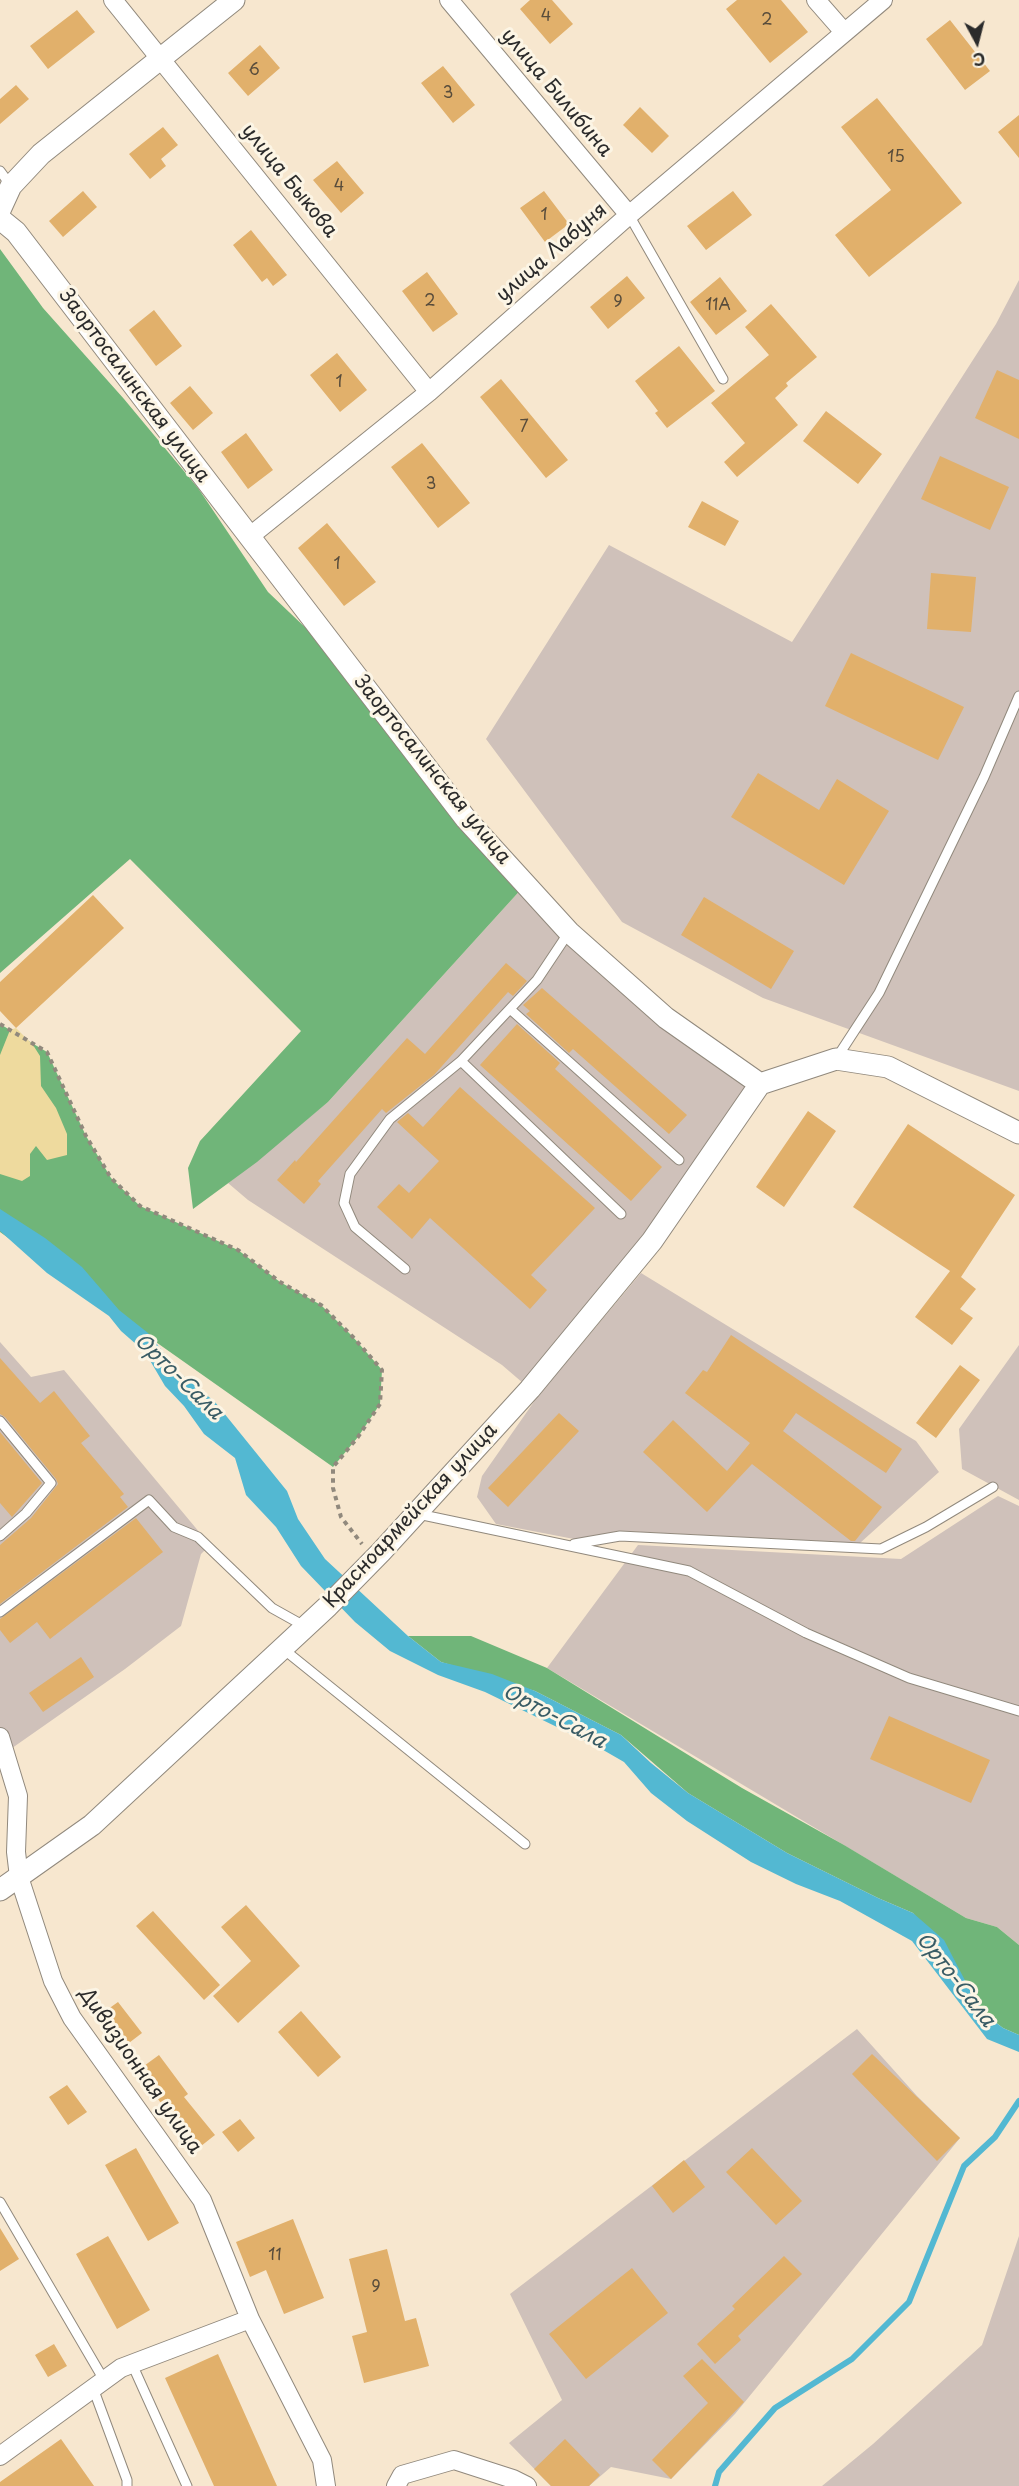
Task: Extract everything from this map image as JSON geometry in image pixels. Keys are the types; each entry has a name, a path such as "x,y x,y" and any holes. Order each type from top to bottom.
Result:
{"street":[{"name":"улица Быкова","path":"113,0 429,392"},
{"path":"0,210 5,178 41,154 234,0"},
{"name":"улица Билибина","path":"449,0 629,215"},
{"path":"816,0 844,32"},
{"name":"улица Лабуня","path":"249,537 429,392 629,215 883,0"},
{"name":"Заортосалинская улица","path":"0,219 16,232 466,819 569,932 666,1018 759,1084"},
{"path":"759,1084 836,1059 888,1066 1019,1133"},
{"name":"Красноармейская улица","path":"0,1890 92,1825 328,1606 417,1514 530,1389 652,1242 759,1084"},
{"name":"Дивизионная улица","path":"0,1737 18,1796 16,1852 19,1877 57,1991 72,2018 202,2200 250,2319 322,2460 326,2486"},
{"path":"0,2456 121,2368 250,2319"},
{"path":"396,2486 402,2475 454,2460 527,2486"}],"lane":[{"path":"629,215 723,380"},
{"path":"836,1059 879,993 984,777 1019,696"},
{"path":"405,1269 355,1227 344,1203 350,1174 390,1119 461,1061 537,980 569,932"},
{"path":"510,1009 679,1160"},
{"path":"461,1061 621,1214"},
{"path":"0,1421 51,1484 0,1536"},
{"path":"569,1545 621,1536 881,1549 926,1527 993,1488"},
{"path":"0,1612 149,1500 174,1527 198,1537 272,1608 306,1627"},
{"path":"417,1514 689,1571 806,1633 909,1678 1019,1711"},
{"path":"0,1520 8,1529"},
{"path":"282,1648 525,1844"},
{"path":"0,2202 98,2384 127,2486"},
{"path":"132,2364 187,2486"}],"path":[{"path":"0,1024 47,1052 86,1136 111,1178 140,1206 238,1250 280,1282 321,1305 382,1370 380,1404 358,1437 333,1467 333,1488 340,1517 375,1558"}],"shaded area":[{"path":"1019,280 1019,1091 763,998 622,922 486,739 609,545 792,642 996,324"},
{"path":"525,885 569,932 760,1084 530,1389 502,1365 248,1200 228,1183 328,1102"},
{"path":"641,1273 916,1441 939,1472 860,1543 622,1531 574,1539 496,1524 477,1497 482,1476 538,1396"},
{"path":"0,1342 31,1377 64,1370 210,1545 201,1554 181,1626 125,1669 5,1753 0,1745"},
{"path":"1019,1345 1019,1500 962,1469 959,1429"},
{"path":"998,1496 1019,1506 1019,1945 997,1927 966,1918 547,1668 638,1545 901,1559"},
{"path":"857,2029 917,2096 960,2138 735,2414 671,2479 611,2467 589,2486 551,2486 509,2443 562,2400 510,2294"},
{"path":"1019,2236 1019,2486 822,2486 873,2444 982,2345"}],"green space":[{"path":"0,249 43,308 124,399 198,488 268,592 353,673 525,885 328,1102 257,1162 193,1209 188,1168 200,1141 301,1031 130,859 0,973"},
{"path":"0,1024 47,1052 86,1136 111,1178 140,1206 238,1250 280,1282 321,1305 382,1370 380,1404 358,1437 333,1467 0,1232"},
{"path":"408,1636 471,1636 547,1668 742,1788 844,1845 966,1918 997,1927 1019,1945 1019,2035 1003,2028 986,2015 913,1913 787,1853 688,1793 621,1735 535,1691 441,1662"}],"sand":[{"path":"16,1028 33,1045 40,1056 41,1086 56,1108 67,1134 67,1155 47,1160 36,1146 30,1154 30,1176 22,1181 0,1174 0,1055 10,1030"}],"water":[{"name":"Орто-Сала","path":"0,1209 45,1238 82,1267 119,1310 148,1333 180,1373 215,1402 287,1491 298,1519 325,1559 408,1636 441,1662 492,1674 535,1691 621,1735 688,1793 787,1853 913,1913 944,1940 971,1992 986,2015 1003,2028 1019,2035 1019,2052 987,2039 912,1941 840,1901 796,1884 751,1862 687,1821 651,1793 624,1762 598,1747 485,1692 438,1675 390,1651 355,1622 301,1566 276,1527 246,1495 235,1458 204,1434 184,1406 165,1386 145,1352 121,1331 109,1316 47,1273 0,1231"}],"building":[{"path":"530,0 552,0 573,24 550,44 520,9"},
{"path":"737,0 781,0 808,32 770,63 726,9"},
{"path":"77,10 95,32 48,69 30,46"},
{"path":"950,20 990,71 965,90 926,39"},
{"path":"260,45 280,68 248,96 228,73"},
{"path":"443,66 475,105 453,123 421,83"},
{"path":"16,85 29,99 0,124 0,99"},
{"path":"877,98 962,203 869,277 835,235 891,190 841,127"},
{"path":"640,107 669,136 652,153 623,125"},
{"path":"1019,115 1019,158 998,132"},
{"path":"163,127 178,145 161,159 166,166 150,179 129,154"},
{"path":"337,161 364,193 341,213 313,180"},
{"path":"83,191 97,207 63,237 49,221"},
{"path":"544,191 569,224 545,242 520,208"},
{"path":"733,191 752,215 706,250 687,226"},
{"path":"251,230 287,275 273,286 267,278 262,282 233,245"},
{"path":"427,272 458,314 433,332 402,291"},
{"path":"627,276 645,298 608,329 590,307"},
{"path":"720,277 747,311 716,335 690,302"},
{"path":"771,304 817,357 786,383 788,386 775,398 798,425 737,477 724,462 745,443 711,403 769,355 745,327"},
{"path":"154,310 182,346 156,366 129,330"},
{"path":"679,346 715,391 667,428 655,413 658,411 635,381"},
{"path":"337,353 367,390 340,412 310,375"},
{"path":"997,370 1019,380 1019,439 975,418"},
{"path":"501,379 568,460 546,478 480,397"},
{"path":"190,386 213,413 193,430 170,403"},
{"path":"826,411 882,454 858,484 803,441"},
{"path":"246,433 273,470 248,489 221,452"},
{"path":"422,443 470,503 438,528 391,467"},
{"path":"940,456 1009,487 990,530 921,499"},
{"path":"702,501 739,521 725,546 688,527"},
{"path":"327,523 376,582 344,606 298,548"},
{"path":"931,573 976,577 971,632 927,629"},
{"path":"851,653 964,707 938,760 825,706"},
{"path":"758,773 819,810 837,779 889,811 844,885 731,817"},
{"path":"93,895 124,928 16,1028 0,1011 0,982"},
{"path":"704,897 794,951 771,989 681,935"},
{"path":"506,963 527,981 513,996 508,992 434,1075 386,1113 382,1109 318,1181 321,1184 304,1204 277,1180 295,1160 296,1162 407,1038 425,1054"},
{"path":"542,988 687,1115 669,1134 573,1049 569,1053 526,1014 530,1011 523,1005"},
{"path":"517,1024 560,1063 555,1069 662,1167 631,1201 480,1065"},
{"path":"460,1087 595,1208 531,1275 547,1290 530,1309 430,1218 412,1239 377,1207 399,1184 409,1193 439,1161 397,1122 408,1113 423,1127"},
{"path":"808,1111 836,1131 784,1207 756,1187"},
{"path":"908,1124 1015,1195 961,1277 976,1289 960,1309 973,1318 952,1345 915,1317 950,1271 853,1207"},
{"path":"731,1335 902,1449 886,1473 796,1413 783,1431 882,1507 855,1541 851,1541 752,1464 707,1512 643,1452 673,1420 727,1471 750,1443 685,1393 703,1370 707,1372"},
{"path":"0,1358 40,1403 54,1391 90,1436 81,1443 124,1494 120,1497 128,1507 0,1604 0,1545 31,1518 58,1484 5,1417 0,1414"},
{"path":"960,1365 980,1380 936,1438 916,1423"},
{"path":"559,1413 579,1431 508,1507 488,1488"},
{"path":"0,1432 42,1483 12,1517 0,1503"},
{"path":"136,1518 163,1552 50,1639 37,1622 10,1643 0,1630 0,1619"},
{"path":"81,1657 94,1677 43,1712 29,1693"},
{"path":"889,1716 990,1760 971,1803 870,1759"},
{"path":"246,1905 300,1966 238,2023 213,1996 251,1961 221,1927"},
{"path":"153,1911 220,1985 204,2000 136,1926"},
{"path":"118,2002 142,2033 121,2049 97,2017"},
{"path":"301,2011 341,2057 318,2077 278,2032"},
{"path":"872,2054 960,2138 937,2161 852,2074"},
{"path":"159,2055 188,2094 184,2097 215,2135 196,2150 137,2071"},
{"path":"67,2085 87,2112 68,2125 49,2097"},
{"path":"240,2119 255,2138 238,2152 222,2132"},
{"path":"136,2148 179,2223 148,2241 105,2165"},
{"path":"752,2148 802,2201 776,2225 726,2172"},
{"path":"684,2160 705,2187 673,2213 652,2186"},
{"path":"293,2219 324,2298 284,2314 266,2270 250,2277 236,2242"},
{"path":"0,2228 19,2259 0,2271"},
{"path":"108,2236 150,2310 117,2329 76,2254"},
{"path":"387,2249 405,2321 416,2318 429,2366 364,2383 352,2336 367,2332 349,2259"},
{"path":"784,2256 802,2274 738,2336 741,2340 715,2364 697,2344 735,2309 732,2306"},
{"path":"632,2268 668,2313 586,2379 549,2334"},
{"path":"54,2344 67,2366 48,2377 35,2355"},
{"path":"218,2354 277,2486 214,2486 165,2378"},
{"path":"702,2359 744,2402 671,2479 652,2460 708,2403 683,2376"},
{"path":"61,2439 94,2486 0,2486 0,2482"},
{"path":"565,2439 600,2475 589,2486 551,2486 534,2469"}],"waterway":[{"path":"715,2486 719,2472 775,2408 852,2359 909,2302 964,2166 995,2137 1019,2101"}]}
